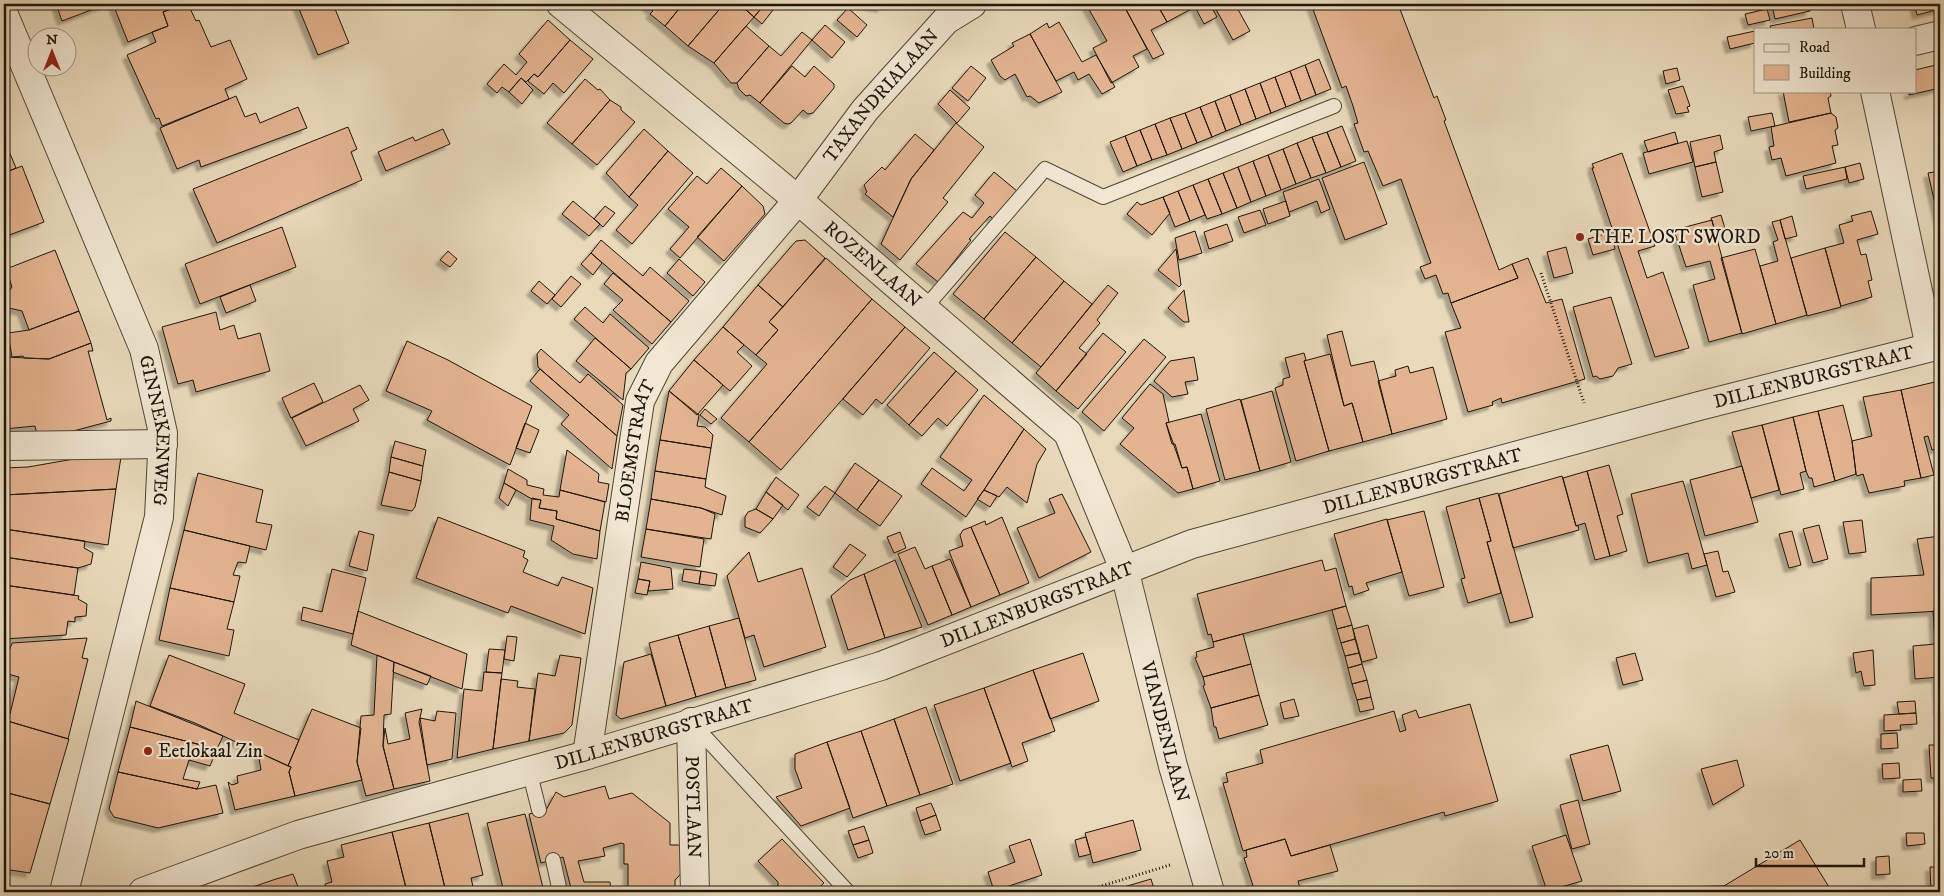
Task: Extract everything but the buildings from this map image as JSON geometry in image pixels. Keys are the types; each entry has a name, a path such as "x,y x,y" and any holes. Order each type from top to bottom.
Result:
{"street":[{"name":"ROZENLAAN","path":"561,4 798,200 1068,433 1124,570"},
{"name":"TAXANDRIALAAN","path":"798,200 865,110 902,68 946,20 972,4"},
{"path":"1855,4 1861,28"},
{"name":"GINNEKENWEG","path":"4,14 144,350 163,444 159,517 64,892"},
{"path":"1916,41 1940,35"},
{"path":"1874,92 1935,346"},
{"name":"BLOEMSTRAAT","path":"586,755 640,401 659,363 798,200"},
{"name":"DILLENBURGSTRAAT","path":"143,892 298,835 586,755 881,666 1192,544 1595,435 1935,346"},
{"path":"4,446 163,444"},
{"name":"VIANDENLAAN","path":"1124,570 1173,766 1210,892"},
{"name":"POSTLAAN","path":"692,722 695,892"}],"lane":[{"path":"924,310 1045,169 1103,197 1334,106"},
{"path":"692,722 848,892"},
{"path":"529,770 539,810"},
{"path":"552,860 560,892"}],"path":[{"path":"1541,273 1595,435"},
{"path":"1082,892 1199,856"}],"place":[{"name":"THE LOST SWORD","path":"1580,237"},
{"name":"Eetlokaal Zin","path":"148,751"}]}
